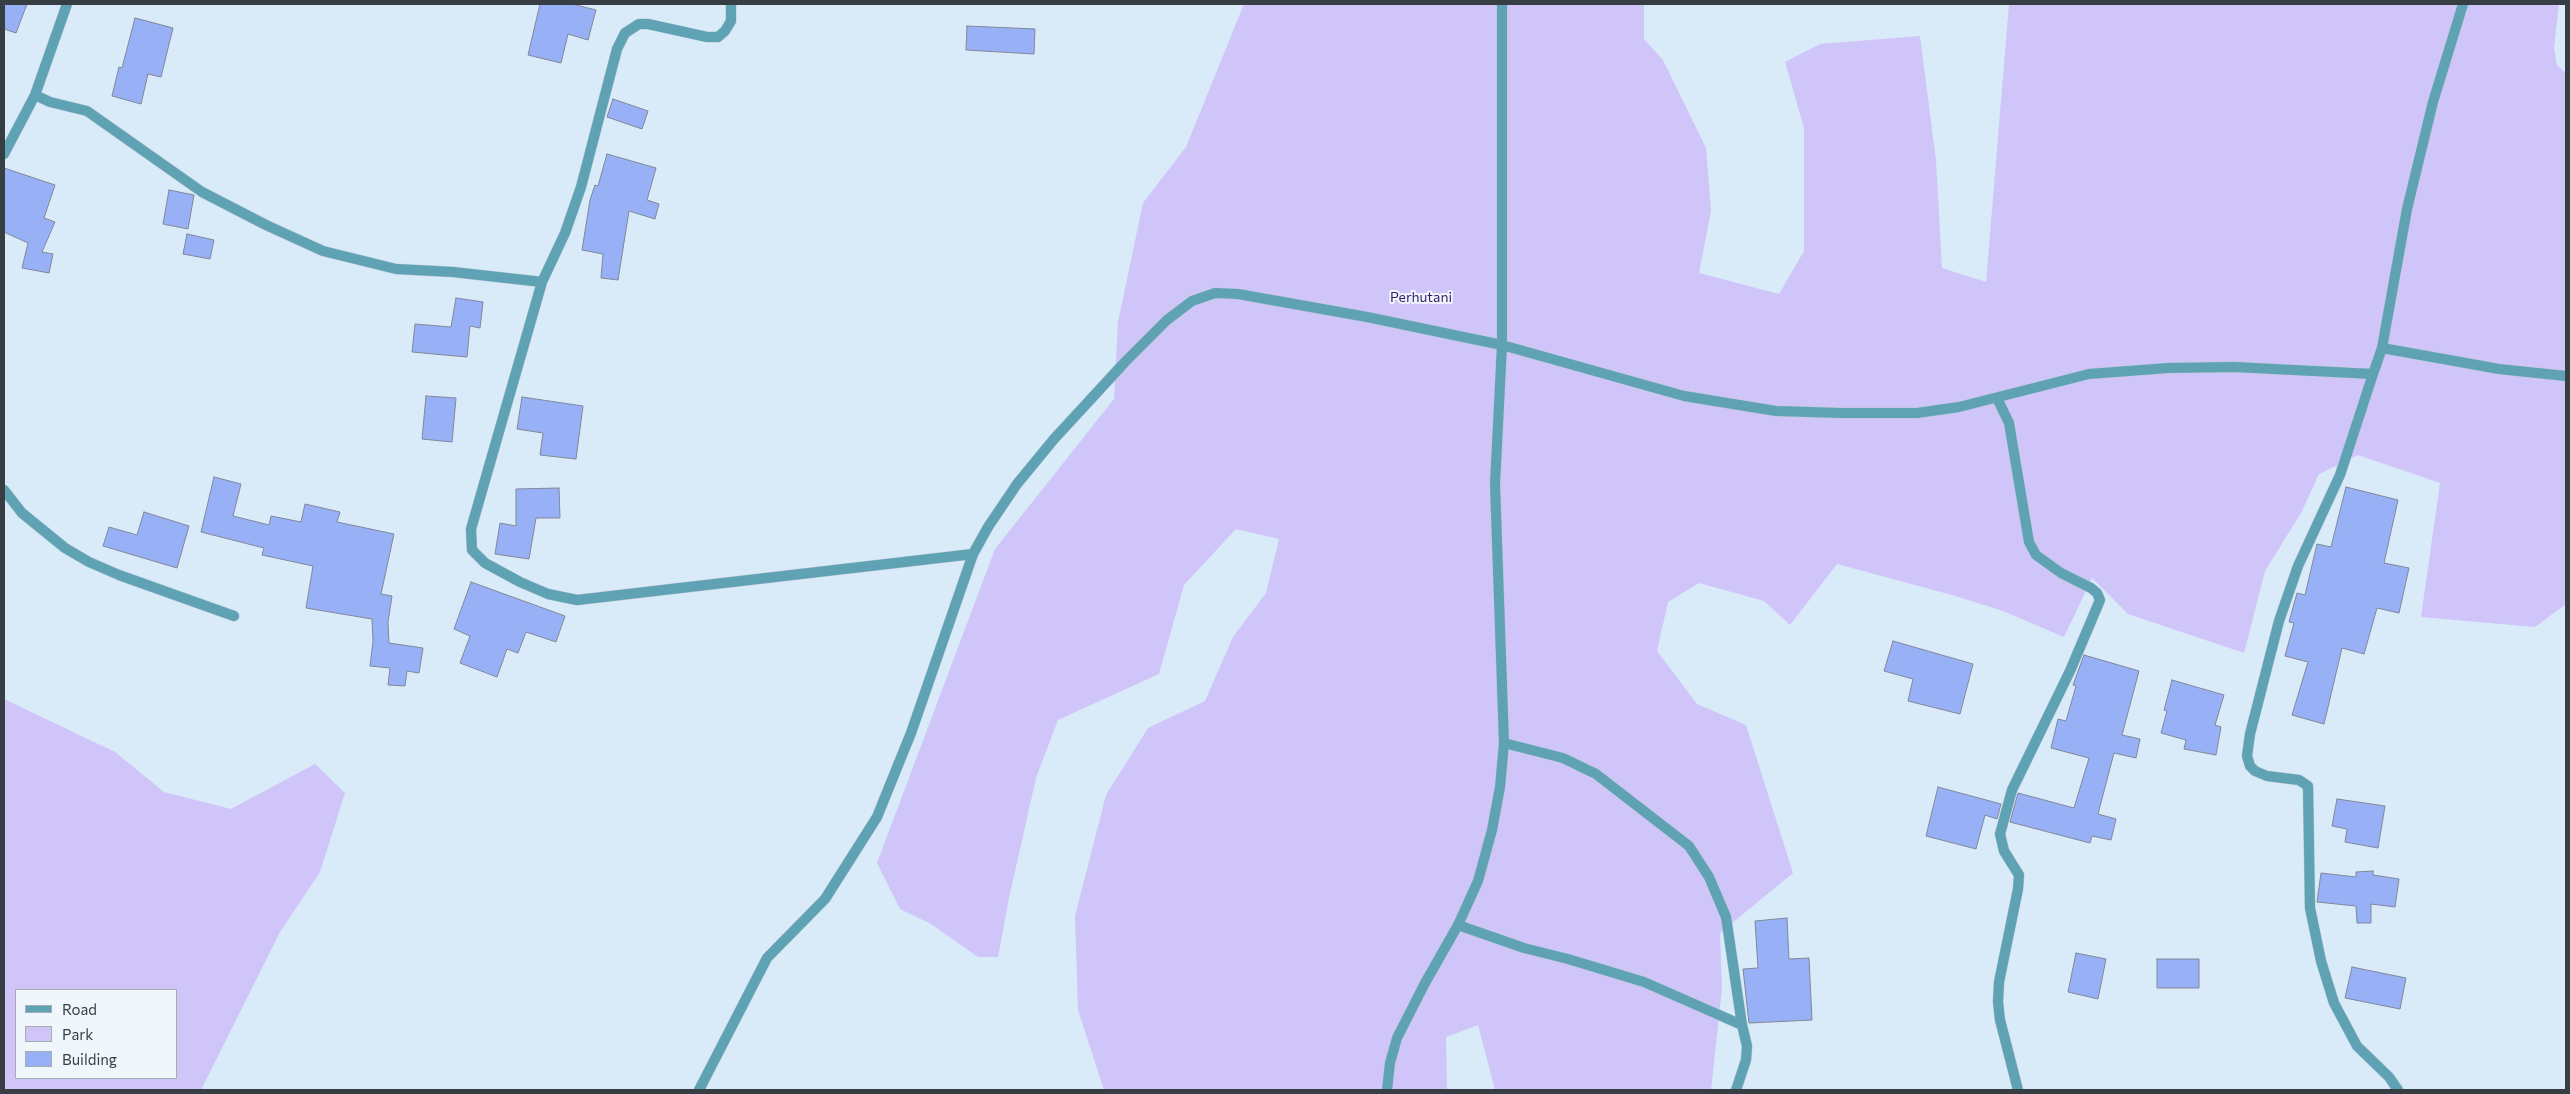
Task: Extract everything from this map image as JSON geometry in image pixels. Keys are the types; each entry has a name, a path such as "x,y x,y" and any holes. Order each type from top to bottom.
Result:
{"street":[{"path":"4,154 35,95 67,4"},
{"path":"731,4 731,21 725,31 718,36 708,37 648,24 631,27 625,33 617,49 581,187 565,232 542,282 471,530 472,550 484,564 548,594 577,600 973,554"},
{"path":"1387,1090 1392,1051 1397,1038 1458,925 1478,881 1492,830 1504,743 1495,484 1502,345 1502,4"},
{"path":"2398,1090 2390,1077 2356,1046 2334,1003 2321,962 2310,908 2310,791 2308,786 2299,780 2267,776 2250,766 2247,756 2250,734 2279,621 2298,566 2340,475 2382,348 2407,209 2433,102 2463,4"},
{"path":"35,95 50,102 87,111 202,192 266,225 324,251 396,269 453,272 542,282"},
{"path":"698,1090 766,958 825,899 877,817 911,733 973,554 988,526 1017,484 1054,439 1167,320 1192,302 1215,293 1238,294 1367,317 1502,345 1684,396 1776,411 1917,413 1959,407 2089,374 2168,368 2234,367 2374,374"},
{"path":"2382,348 2499,369 2566,376"},
{"path":"1998,398 2009,423 2029,542 2036,554 2061,573 2097,593 2100,600 2070,670 2012,790 2000,834 2004,851 2019,875 1998,1002 2000,1020 2018,1090"},
{"path":"4,490 30,520 65,548 90,562 118,575 234,616"},
{"path":"1504,743 1563,758 1596,774 1688,846 1708,877 1726,918 1742,1025 1747,1046 1746,1060 1736,1090"},
{"path":"1458,925 1524,948 1644,982 1742,1025"}],"green space":[{"name":"Perhutani","path":"1244,4 1644,4 1644,39 1663,60 1706,148 1711,211 1699,273 1779,294 1804,251 1804,128 1785,62 1820,44 1920,36 1936,160 1942,268 1986,282 2009,4 2559,4 2554,48 2557,65 2566,73 2566,604 2535,627 2421,617 2440,483 2358,455 2319,474 2301,513 2265,571 2244,653 2128,614 2092,578 2064,637 2003,611 1952,595 1837,564 1790,625 1764,601 1699,583 1668,602 1657,651 1697,704 1746,725 1793,873 1720,933 1722,988 1711,1090 1495,1090 1478,1025 1446,1037 1447,1090 1104,1090 1078,1010 1075,916 1106,795 1148,728 1205,701 1233,637 1266,593 1279,539 1236,529 1184,585 1159,674 1058,720 1036,778 998,957 978,957 931,924 900,909 877,863 995,549 1114,399 1118,322 1143,203 1186,147"},
{"path":"4,699 115,752 164,792 231,809 315,764 345,793 320,872 280,932 201,1090 4,1090"}],"building":[{"path":"4,4 27,4 16,33 4,29"},
{"path":"540,4 572,4 596,10 588,40 568,34 561,63 528,55"},
{"path":"135,18 173,28 161,77 148,74 141,104 112,96 119,67 122,68"},
{"path":"967,26 1035,29 1034,54 966,50"},
{"path":"613,99 648,111 642,129 607,117"},
{"path":"607,154 656,168 647,200 659,204 655,219 629,211 618,280 601,278 603,254 582,250 590,200 595,185 598,186"},
{"path":"4,168 55,185 44,218 55,222 42,252 53,254 49,273 22,268 28,243 4,232"},
{"path":"169,190 194,195 188,229 163,224"},
{"path":"187,234 214,240 210,259 183,254"},
{"path":"456,298 483,302 480,328 470,326 467,357 412,352 415,324 451,327"},
{"path":"426,396 456,398 452,442 422,439"},
{"path":"522,397 583,406 576,459 540,455 543,433 517,429"},
{"path":"214,477 241,484 233,516 269,525 271,516 301,522 305,504 340,512 337,522 394,534 381,594 392,596 388,622 389,643 423,648 419,673 407,671 405,686 388,685 390,668 370,666 373,641 372,619 306,608 313,566 262,555 264,548 201,532"},
{"path":"2346,487 2398,500 2384,563 2409,568 2399,613 2377,608 2364,654 2342,648 2324,724 2292,715 2308,662 2285,656 2294,623 2289,622 2297,593 2305,595 2317,544 2331,547"},
{"path":"559,488 560,518 536,518 529,559 495,554 500,523 516,526 516,489"},
{"path":"144,512 189,526 177,568 103,546 109,527 137,535"},
{"path":"471,582 565,616 556,642 526,632 518,653 507,649 497,677 460,663 470,636 454,629"},
{"path":"1893,641 1973,664 1960,714 1908,701 1913,679 1884,671"},
{"path":"2084,655 2139,671 2122,735 2140,739 2136,758 2114,753 2098,814 2116,819 2111,840 2092,836 2090,843 2010,822 2018,793 2074,808 2089,758 2051,748 2058,719 2066,721 2076,686 2073,685"},
{"path":"2172,680 2224,695 2215,725 2221,727 2216,755 2184,749 2186,740 2161,733 2167,711 2164,710"},
{"path":"1938,787 2001,804 1997,819 1985,815 1976,849 1926,836"},
{"path":"2337,799 2385,806 2378,848 2345,842 2347,829 2332,826"},
{"path":"2373,871 2373,875 2399,879 2395,907 2371,904 2371,923 2357,923 2356,906 2317,902 2321,873 2356,877 2356,872"},
{"path":"1787,918 1789,959 1809,958 1812,1020 1749,1023 1743,969 1758,968 1755,921"},
{"path":"2076,953 2106,959 2098,999 2068,992"},
{"path":"2157,959 2199,959 2199,988 2157,988"},
{"path":"2352,967 2406,978 2400,1009 2345,998"}]}
